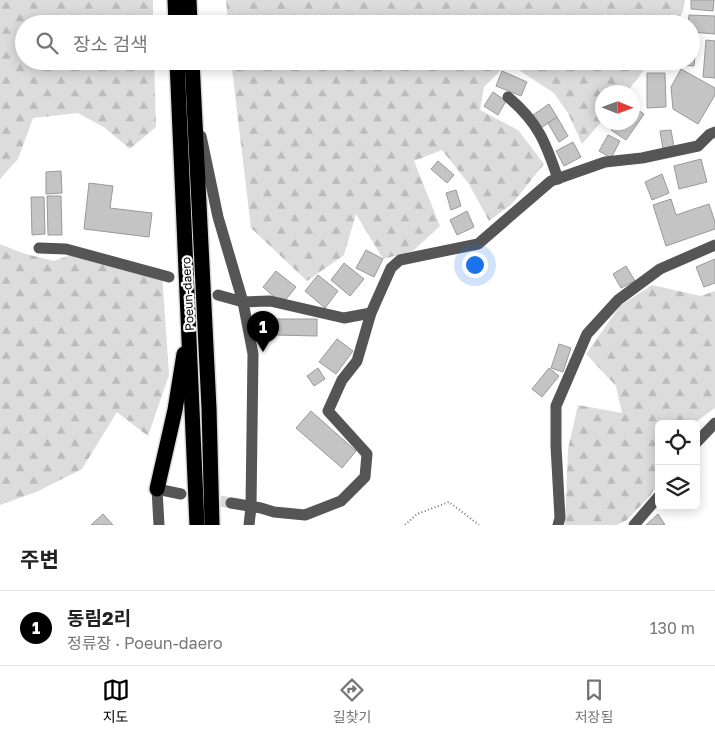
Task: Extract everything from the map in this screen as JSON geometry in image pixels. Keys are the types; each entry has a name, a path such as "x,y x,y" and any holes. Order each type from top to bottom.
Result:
{"highway":[{"path":"175,0 176,15"},
{"path":"189,0 190,15"},
{"name":"Poeun-daero","path":"178,70 197,525"},
{"name":"Poeun-daero","path":"192,70 212,525"},
{"path":"157,489 175,410 183,361 188,302"}],"street":[{"path":"508,97 523,109 539,130 558,179"},
{"path":"194,104 218,217 243,302 254,354 249,525"},
{"path":"231,503 274,512 305,515 341,500 365,476 367,454 328,411 342,380 357,361 371,313 391,268 400,260 478,244 551,181 605,162 642,158 698,146 710,134 715,132"},
{"path":"558,525 560,518 556,406 587,334 618,300 660,269 715,245"},
{"path":"39,248 66,249 169,277"},
{"path":"218,295 243,302 270,301 344,318 371,313"},
{"path":"700,439 715,423"},
{"path":"159,525 157,489 181,494"},
{"path":"634,525 655,501"}],"path":[{"path":"405,525 417,514 449,502 479,525"}],"green space":[{"path":"0,0 153,0 153,15 15,15 15,70 154,70 156,127 130,149 105,128 78,113 33,118 18,159 0,179"},
{"path":"226,0 685,0 681,15 227,15"},
{"path":"232,70 501,70 484,87 480,110 518,130 544,164 512,204 489,221 469,184 442,150 414,161 440,226 413,251 383,259 356,214 344,255 307,281 251,228"},
{"path":"519,70 644,70 632,85 595,85 595,129 582,144 568,113 554,93"},
{"path":"0,244 22,253 54,261 84,250 162,273 169,375 148,436 117,412 82,469 36,492 0,505"},
{"path":"652,285 701,296 715,291 715,408 698,420 655,420 655,488 650,496 627,520 617,525 565,525 568,449 578,405 622,413 616,386 586,354 620,306"}],"building":[{"path":"691,0 714,0 713,11 691,9"},
{"path":"700,15 715,16 715,34 700,33"},
{"path":"706,40 715,41 715,78 703,77"},
{"path":"680,70 683,70 715,88 715,95 698,124 673,109 671,87"},
{"path":"502,71 527,82 521,96 496,86"},
{"path":"647,73 665,73 666,107 647,108"},
{"path":"493,92 506,101 498,115 484,106"},
{"path":"549,104 557,117 541,128 533,115"},
{"path":"640,111 644,114 640,120"},
{"path":"557,117 568,136 559,142 548,123"},
{"path":"611,130 633,130 626,140"},
{"path":"671,130 674,147 663,149 660,131"},
{"path":"608,135 620,141 611,158 599,151"},
{"path":"573,142 581,157 564,166 556,151"},
{"path":"701,159 707,182 679,189 674,166"},
{"path":"438,161 454,175 447,183 431,169"},
{"path":"61,171 62,193 46,194 46,172"},
{"path":"662,174 669,193 652,200 645,182"},
{"path":"89,183 113,186 110,208 152,213 149,237 84,229"},
{"path":"456,190 461,206 451,210 446,193"},
{"path":"47,196 61,196 62,235 48,235"},
{"path":"31,197 44,197 45,234 32,235"},
{"path":"671,199 676,215 709,204 715,222 715,229 666,246 653,205"},
{"path":"467,211 474,227 457,235 450,220"},
{"path":"366,250 383,259 374,277 356,268"},
{"path":"715,259 715,283 704,287 696,267"},
{"path":"344,263 364,279 350,296 331,280"},
{"path":"626,266 635,281 621,288 613,274"},
{"path":"276,271 296,287 282,304 263,287"},
{"path":"318,275 338,291 325,308 305,291"},
{"path":"276,319 317,319 317,336 275,335"},
{"path":"337,339 353,351 336,374 319,362"},
{"path":"559,344 571,348 563,372 551,368"},
{"path":"318,368 325,379 314,386 307,376"},
{"path":"549,368 559,376 542,397 532,389"},
{"path":"311,411 356,451 342,468 296,428"},
{"path":"103,514 113,525 91,525"},
{"path":"658,514 665,525 646,525"}],"tunnel":[{"path":"188,495 231,503"}],"place":[{"name":"동림2리","path":"263,352"}]}
